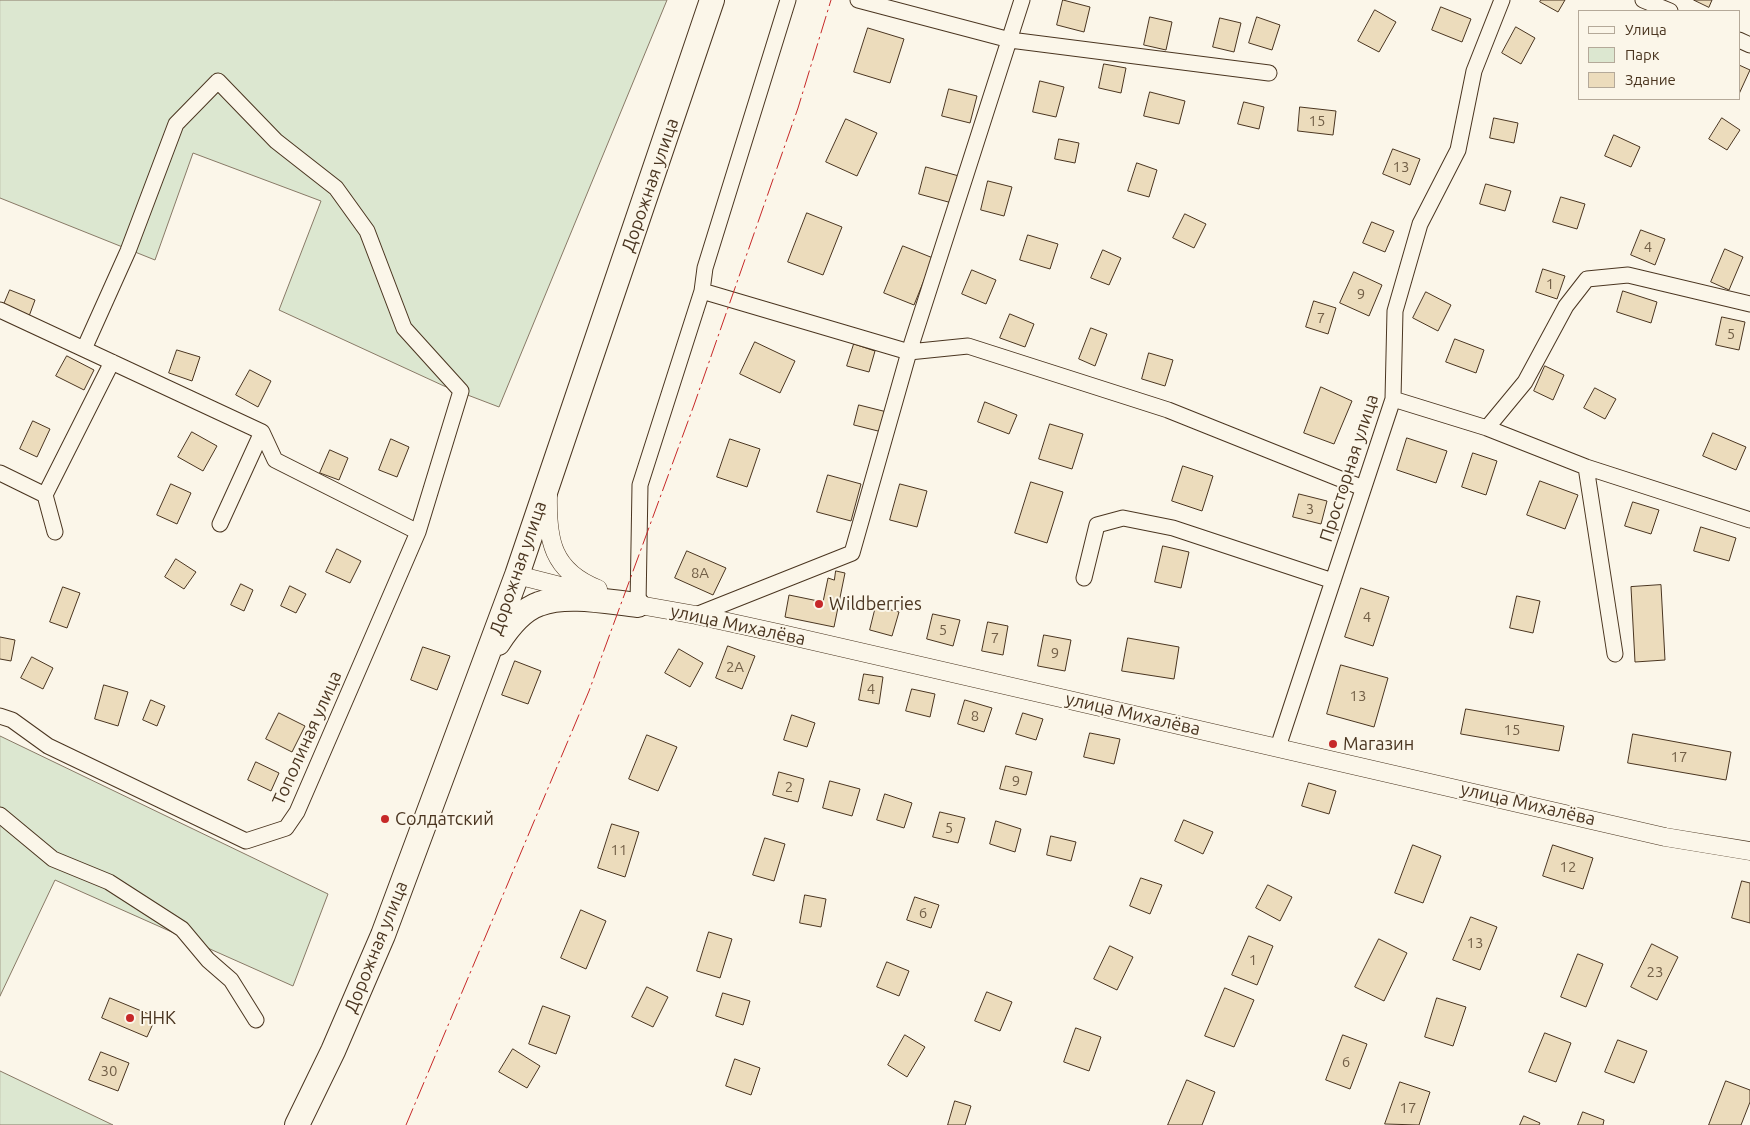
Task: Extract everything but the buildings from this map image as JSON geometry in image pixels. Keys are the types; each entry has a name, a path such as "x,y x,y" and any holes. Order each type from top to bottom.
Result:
{"highway":[{"name":"Дорожная улица","path":"297,1125 333,1051 383,935 517,575 712,0"},
{"path":"484,664 503,635 520,616 538,604 560,598 638,605"}],"street":[{"path":"549,481 550,533 556,555 570,573 590,586 638,605 640,485 702,291 705,268 788,0"},
{"path":"858,0 1010,40 1269,73"},
{"path":"696,615 852,553 909,352 1022,0"},
{"name":"Просторная улица","path":"1278,746 1393,399 1395,311 1420,224 1458,150 1474,71 1502,0"},
{"path":"1643,0 1668,10"},
{"name":"Тополиная улица","path":"0,716 12,720 48,746 246,841 286,828 297,812 418,532 461,391 404,328 367,231 336,188 276,141 218,81 176,124 128,251 84,349"},
{"path":"1487,428 1525,382 1566,306 1587,279 1628,275 1750,304"},
{"path":"702,291 909,352 968,346 1168,410 1363,488"},
{"path":"0,310 262,432 275,460 418,532"},
{"path":"55,532 45,495 112,362"},
{"path":"1393,399 1487,428 1586,467 1750,520"},
{"path":"220,524 262,432"},
{"path":"1586,467 1616,654"},
{"path":"0,473 45,495"},
{"path":"1084,578 1097,525 1123,518 1173,528 1333,580"},
{"name":"улица Михалёва","path":"517,575 638,605 696,615 1278,746 1665,836 1750,851"},
{"path":"0,815 53,859 109,882 182,929 208,960 231,980 256,1020"}],"green space":[{"path":"0,0 667,0 499,407 444,386 279,310 321,201 193,153 155,260 0,198"},
{"path":"0,736 328,894 293,986 55,880 0,996"},
{"path":"0,1071 113,1125 0,1125"}],"power":[{"path":"406,1125 589,691 694,405 798,108 831,0"}],"place":[{"name":"Wildberries","path":"819,604"},
{"name":"Магазин","path":"1333,744"},
{"name":"Солдатский","path":"385,819"},
{"name":"ННК","path":"130,1018"}]}
